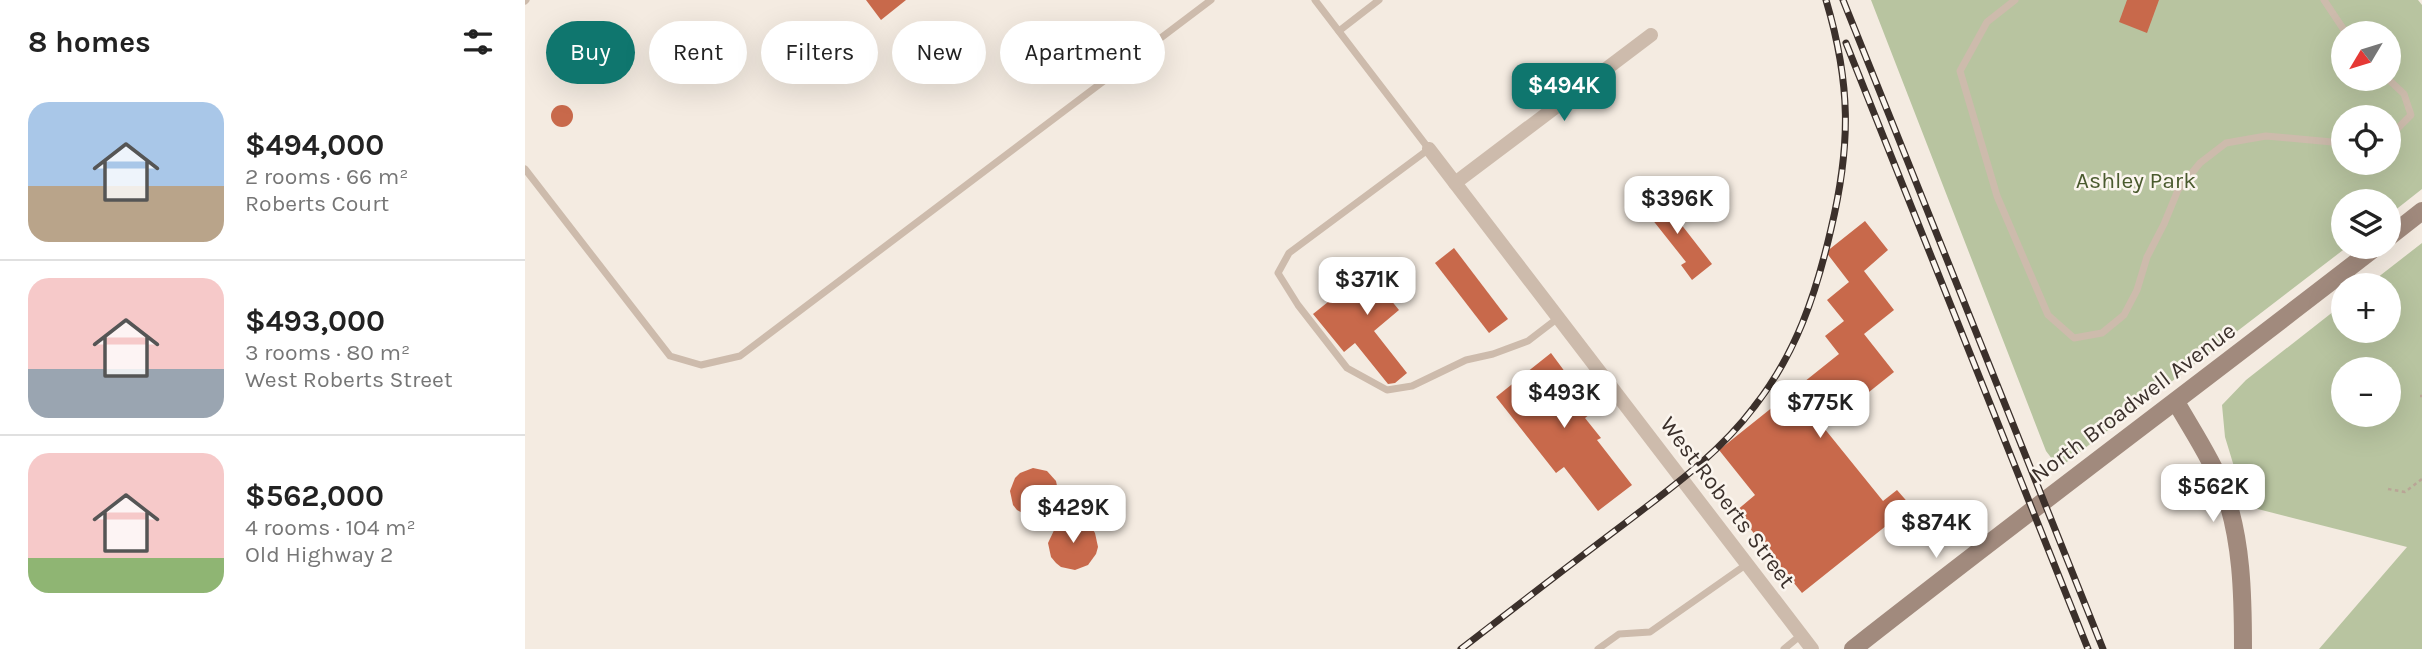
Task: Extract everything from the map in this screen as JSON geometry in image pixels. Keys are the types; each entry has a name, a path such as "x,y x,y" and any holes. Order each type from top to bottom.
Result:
{"main road":[{"path":"2401,228 2422,212"},
{"name":"North Broadwell Avenue","path":"1853,649 2042,501 2361,259"},
{"path":"2176,402 2218,477 2230,512 2241,576 2243,649"}],"street":[{"path":"1455,183 1651,35"},
{"name":"West Roberts Street","path":"1429,149 1812,649"}],"lane":[{"path":"525,169 670,356 701,365 740,356 1211,0"},
{"path":"1315,0 1429,149 1289,253 1278,273 1298,305 1347,368 1387,390 1412,386 1466,360 1493,354 1528,341 1558,318"},
{"path":"1339,31 1379,0"},
{"path":"2015,0 1987,22 1959,71 1997,197 2048,315 2074,338 2102,333 2124,315 2178,190 2200,163 2226,143 2266,136 2331,141"},
{"path":"2324,0 2338,21"},
{"path":"2401,91 2411,115 2401,125"},
{"path":"1598,649 1619,634 1650,632 1747,564"},
{"path":"1784,649 1801,635"}],"path":[{"path":"2388,489 2405,492 2422,479"}],"green space":[{"name":"Ashley Park","path":"1871,0 2418,0 2422,5 2422,189 2401,206 2401,189 2331,189 2331,259 2059,468 2046,451"},
{"path":"2422,243 2422,649 2319,649 2407,547 2246,506 2225,437 2222,405 2246,380 2331,313 2331,343 2401,343 2401,273 2383,273"}],"building":[{"path":"866,0 906,0 881,20"},
{"path":"2127,0 2159,0 2147,33 2119,22"},
{"path":"562,105 570,108 573,116 570,124 562,127 554,124 551,116 554,108"},
{"path":"1656,192 1712,264 1692,280 1681,265 1686,262 1640,204"},
{"path":"1865,221 1888,250 1864,271 1894,310 1864,334 1894,372 1824,428 1883,501 1897,490 1911,506 1802,593 1736,511 1755,495 1719,450 1839,354 1825,336 1844,321 1827,300 1849,282 1826,252"},
{"path":"1454,248 1508,319 1489,333 1435,263"},
{"path":"1396,259 1413,280 1390,299 1399,310 1374,331 1407,373 1395,383 1388,384 1355,343 1344,352 1313,314 1363,274 1369,281"},
{"path":"1551,353 1594,411 1585,418 1601,438 1597,440 1632,485 1598,511 1564,467 1556,473 1496,397"},
{"path":"1033,468 1047,471 1056,481 1059,495 1051,514 1030,517 1013,505 1010,491 1015,478"},
{"path":"1071,520 1091,527 1098,547 1088,565 1075,570 1056,563 1051,557 1048,543 1057,524"}],"railway":[{"path":"1461,649 1691,471 1740,424 1782,366 1803,323 1819,277 1842,170 1845,142 1844,87 1826,0"},
{"path":"1843,0 2103,649"},
{"path":"1846,43 2088,649"}]}
